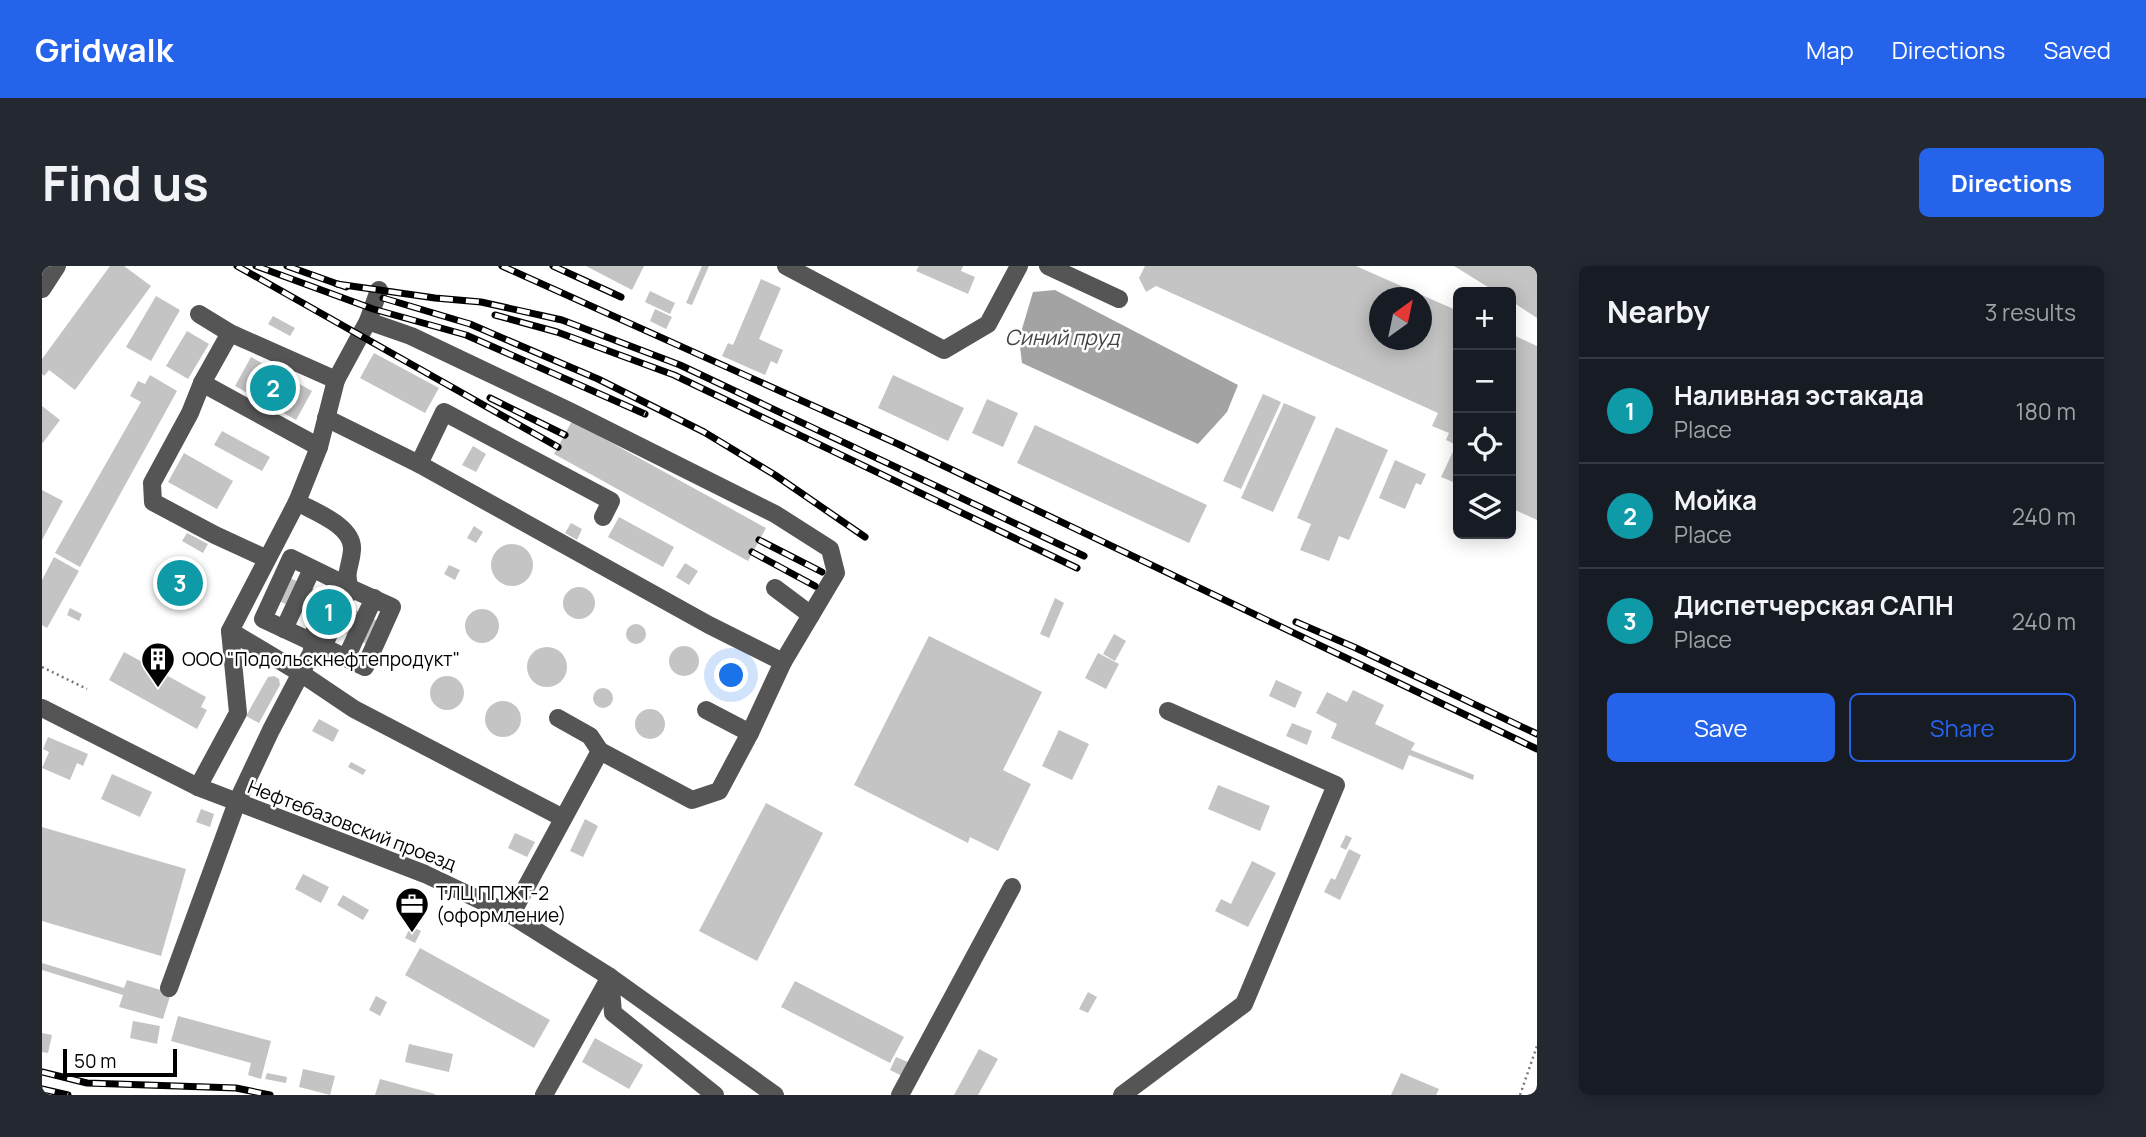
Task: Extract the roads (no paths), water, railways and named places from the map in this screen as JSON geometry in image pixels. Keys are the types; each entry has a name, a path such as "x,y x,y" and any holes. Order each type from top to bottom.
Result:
{"street":[{"path":"42,289 57,266"},
{"path":"786,266 944,350 988,324 1019,266"},
{"path":"1048,266 1119,299"},
{"path":"198,787 238,713 230,631 298,502 319,447 336,380 368,321 379,290"},
{"path":"199,314 230,333 336,380"},
{"path":"368,321 411,336 571,412 775,514 830,549 836,573 783,662 719,791 692,800 600,751 590,736 558,718"},
{"path":"230,333 152,483 153,502 267,559"},
{"path":"202,383 319,447"},
{"path":"419,464 444,412 611,501 603,517"},
{"path":"326,418 419,464 709,625 783,662"},
{"path":"169,988 237,802 271,730 316,646 345,582 353,547 342,527 298,502"},
{"path":"312,569 345,582 392,607 365,667 284,629 312,569"},
{"path":"775,588 811,615"},
{"path":"230,631 354,709 563,818"},
{"name":"Нефтебазовский проезд","path":"42,708 198,787 425,874 511,915 610,977 775,1095"},
{"path":"706,710 750,733"},
{"path":"1122,1095 1244,1004 1336,785 1168,711"},
{"path":"511,915 600,751"},
{"path":"900,1095 1012,887"},
{"path":"544,1095 610,977"},
{"path":"610,977 613,1013 715,1095"}],"water":[{"name":"Синий пруд","path":"1055,290 1238,385 1227,412 1198,444 1022,363 1019,339 1033,292"}],"railway":[{"path":"237,266 558,447"},
{"path":"256,266 373,309 466,335 645,414"},
{"path":"287,266 346,287"},
{"path":"502,266 898,444 1537,749"},
{"path":"553,266 621,297"},
{"path":"337,284 481,302 562,320 680,365 1084,556"},
{"path":"383,298 470,324 598,379 704,432 775,475 865,537"},
{"path":"495,315 557,332 674,375 1077,568"},
{"path":"490,398 565,435"},
{"path":"759,540 822,572"},
{"path":"752,552 815,586"},
{"path":"1296,622 1537,734"},
{"path":"42,1072 87,1083 236,1088 270,1095"},
{"path":"42,1089 68,1095"}],"place":[{"name":"Мойка","path":"273,388"},
{"name":"Диспетчерская САПН","path":"180,583"},
{"name":"Наливная эстакада","path":"329,612"},
{"name":"ООО \"Подольскнефтепродукт\"","path":"158,689"},
{"name":"ТЛЦ ППЖТ-2 (оформление)","path":"412,934"}]}
